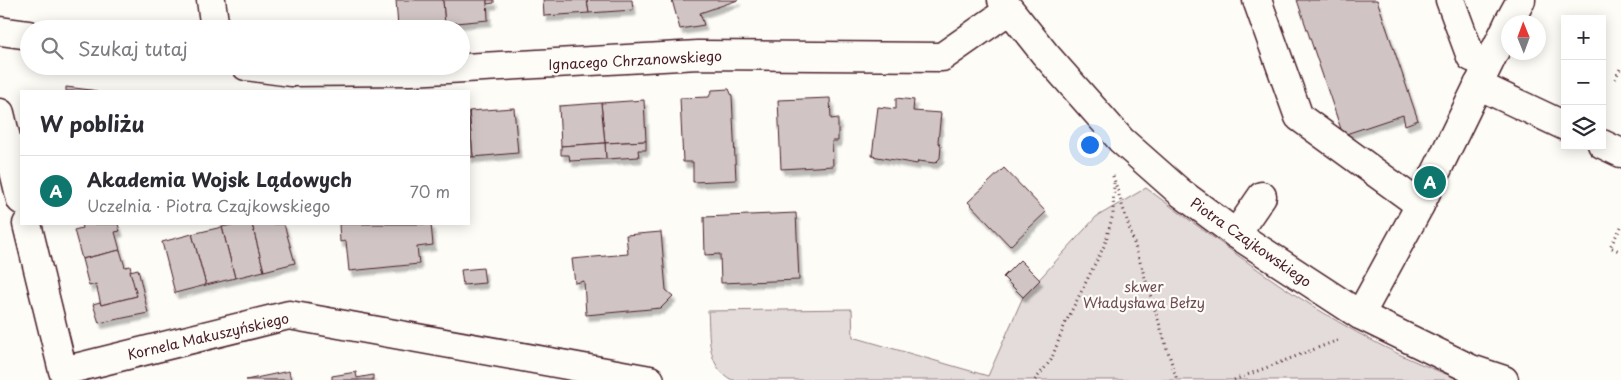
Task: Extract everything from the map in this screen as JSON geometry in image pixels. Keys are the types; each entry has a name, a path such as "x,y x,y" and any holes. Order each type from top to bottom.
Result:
{"street":[{"path":"211,0 214,20"},
{"path":"1257,0 1300,117 1420,205"},
{"path":"1450,0 1471,57 1483,74 1561,123"},
{"path":"1513,15 1521,0"},
{"name":"Ignacego Chrzanowskiego","path":"470,69 698,55 942,57 1006,5"},
{"name":"Piotra Czajkowskiego","path":"1006,5 1045,54 1121,140 1181,193 1353,326 1504,380"},
{"path":"0,31 20,34"},
{"path":"1353,326 1420,205 1501,39"},
{"path":"0,113 20,196"},
{"path":"1606,146 1621,153"},
{"path":"1236,234 1262,196"},
{"name":"Kornela Makuszyńskiego","path":"27,225 64,375 289,315 650,380"}],"path":[{"path":"1615,78 1621,67"},
{"path":"1112,171 1177,380"},
{"path":"1036,380 1052,360 1065,324 1105,244 1113,214 1114,180"},
{"path":"1621,227 1610,248 1621,252"},
{"path":"1234,380 1353,326"}],"green space":[{"name":"skwer Władysława Bełzy","path":"1146,188 1259,271 1298,297 1378,344 1420,364 1463,380 732,380 718,367 714,359 711,350 708,311 852,309 853,337 988,376 1023,297 1096,217"}],"building":[{"path":"396,0 443,0 445,20 397,20"},
{"path":"443,0 487,0 488,20 470,22 470,20 445,20"},
{"path":"487,0 494,0 494,3 487,4"},
{"path":"543,0 587,0 589,13 544,16"},
{"path":"587,0 632,0 633,10 589,13"},
{"path":"672,0 738,0 700,13 704,25 680,29"},
{"path":"1297,0 1377,0 1418,120 1405,125 1403,115 1343,135"},
{"path":"66,87 91,90 66,90"},
{"path":"729,89 732,96 736,180 693,182 693,162 683,162 680,98 709,97 712,90"},
{"path":"830,98 831,119 838,118 838,141 832,141 833,166 781,169 778,100"},
{"path":"896,98 914,100 913,111 941,113 938,141 941,146 940,158 935,163 918,161 917,164 872,156 878,107 896,109"},
{"path":"644,100 646,141 605,143 601,103"},
{"path":"601,103 605,143 561,146 559,106"},
{"path":"514,108 518,153 473,157 470,111"},
{"path":"470,122 473,157 470,157"},
{"path":"646,141 646,150 638,150 639,157 606,159 605,143"},
{"path":"605,143 606,159 570,161 569,155 561,155 561,146"},
{"path":"1004,168 1046,212 1010,246 968,202"},
{"path":"796,213 799,280 721,283 720,254 705,255 704,217"},
{"path":"81,225 118,225 120,231 115,232 120,250 82,259 74,230 82,228"},
{"path":"252,225 264,271 235,278 222,227"},
{"path":"252,225 284,225 295,263 264,271"},
{"path":"339,225 431,225 433,245 417,247 419,264 349,271 346,241 340,242"},
{"path":"222,227 235,278 206,285 192,234"},
{"path":"661,232 666,290 673,296 661,308 586,315 584,281 575,283 572,259 628,254 626,235"},
{"path":"192,234 206,285 175,293 162,242"},
{"path":"120,250 125,267 130,266 137,296 101,305 96,284 89,286 82,259"},
{"path":"1020,260 1040,280 1023,297 1003,277"},
{"path":"483,268 485,283 463,285 461,270"},
{"path":"138,269 148,313 99,323 93,304 100,302 101,305 137,296 130,271"},
{"path":"289,371 291,380 246,380"},
{"path":"356,372 357,378 373,375 373,380 332,380 332,376"}],"place":[{"name":"Akademia Wojsk Lądowych","path":"1430,182"}]}
